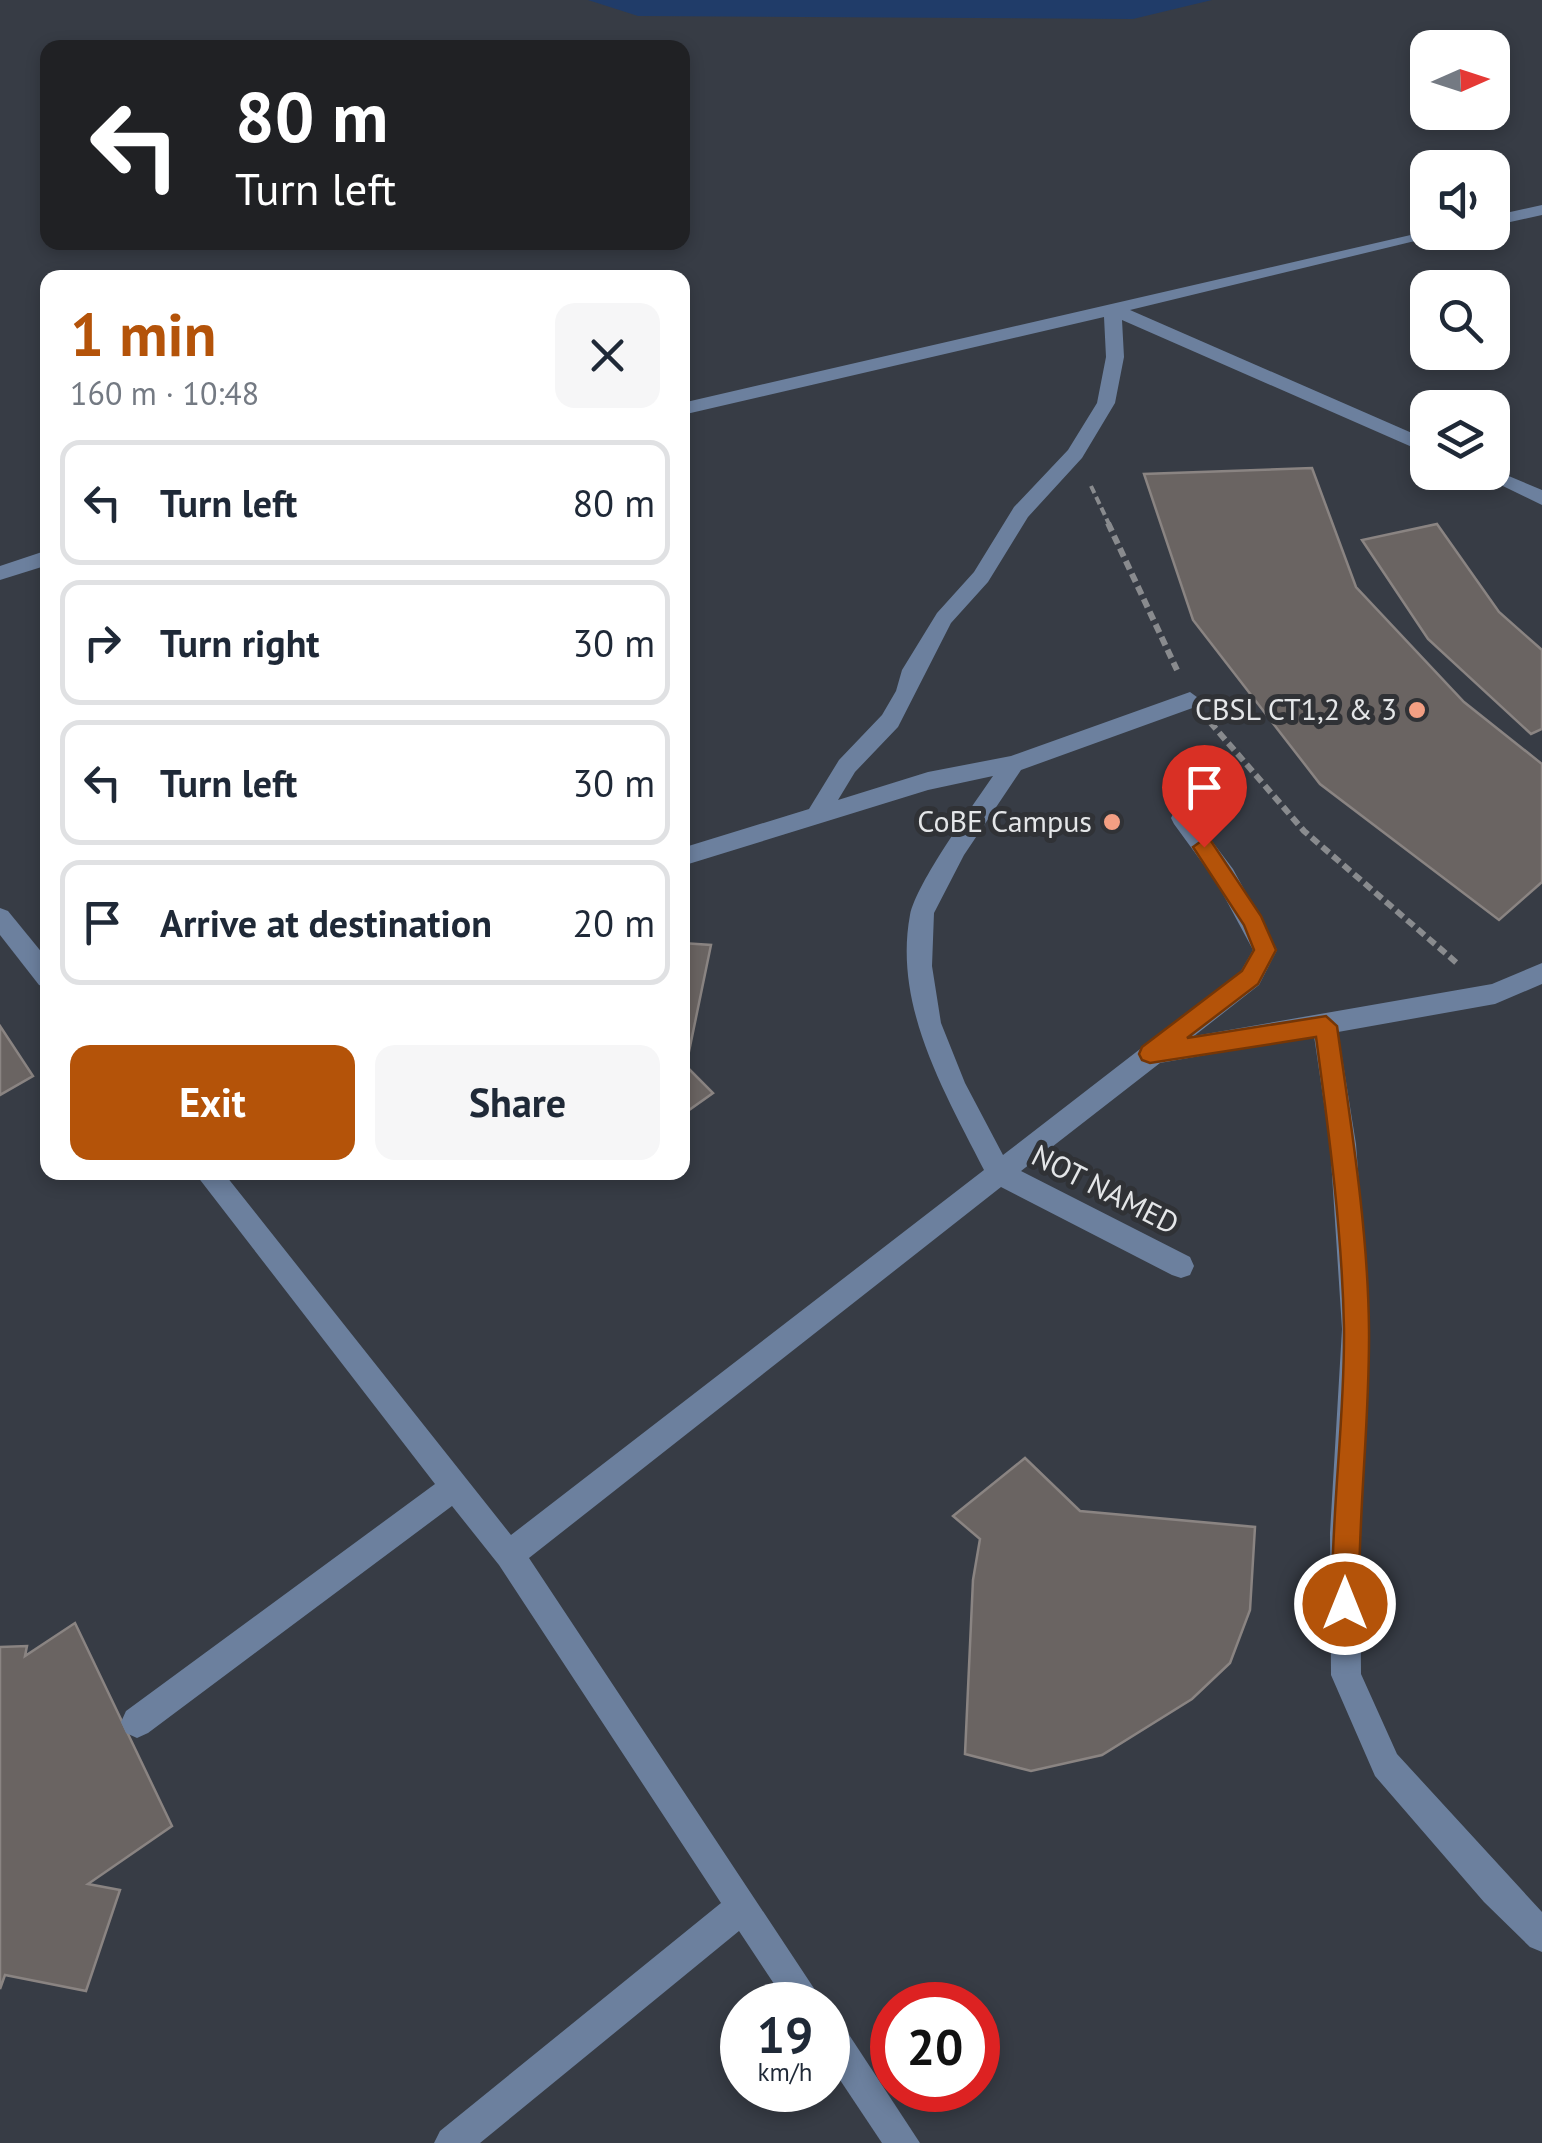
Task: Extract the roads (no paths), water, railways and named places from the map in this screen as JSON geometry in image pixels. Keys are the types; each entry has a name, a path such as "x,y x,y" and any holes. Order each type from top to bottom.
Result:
{"street":[{"path":"1510,217 1542,210"},
{"path":"690,407 1410,240"},
{"path":"1112,308 1410,440"},
{"path":"820,812 847,766 890,721 944,618 981,577 1021,512 1075,454 1106,402 1115,357 1112,308"},
{"path":"1510,484 1542,498"},
{"path":"0,573 40,560"},
{"path":"690,853 928,781 1014,764 1190,700"},
{"path":"999,1173 954,1086 929,1023 920,966 922,913 956,849 1014,764"},
{"path":"509,1556 1250,978 1265,950 1225,876 1182,818"},
{"path":"0,918 40,963"},
{"path":"1150,1054 1495,994 1542,973"},
{"path":"1326,1026 1342,1144 1356,1329 1345,1534 1346,1675 1386,1766 1496,1890 1542,1935"},
{"name":"NOT NAMED","path":"999,1173 1181,1266"},
{"path":"214,1180 509,1556 792,1982"},
{"path":"138,1722 453,1488"},
{"path":"452,2143 742,1908"},
{"path":"850,2065 903,2143"}],"place":[{"name":"CBSL CT1,2 & 3","path":"1417,710"},
{"name":"CoBE Campus","path":"1112,822"}]}
